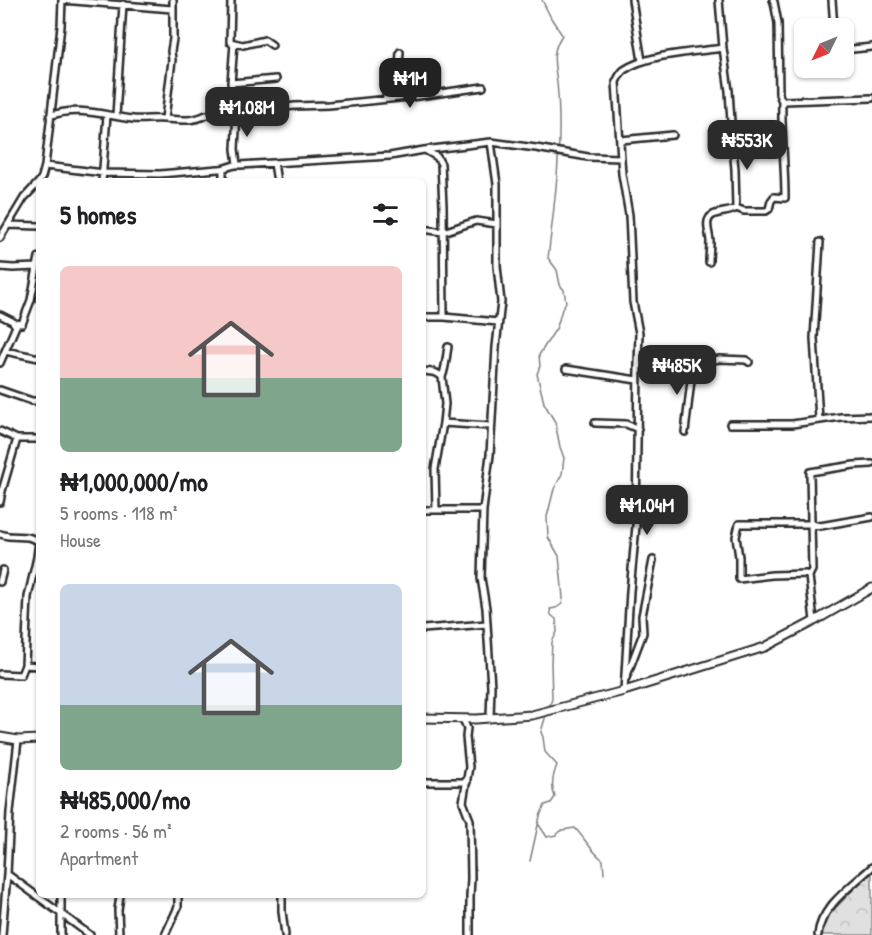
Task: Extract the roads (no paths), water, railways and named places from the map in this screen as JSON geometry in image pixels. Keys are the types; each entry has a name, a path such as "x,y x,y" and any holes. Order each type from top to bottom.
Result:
{"main road":[{"path":"426,718 477,719 532,715 551,711 624,686 765,647 872,588"},
{"path":"0,737 18,740 36,739"}],"street":[{"path":"41,178 45,166 62,0 172,9"},
{"path":"165,119 172,60 173,0"},
{"path":"231,0 230,42 243,45 265,39 272,45"},
{"path":"632,0 642,61"},
{"path":"719,0 729,91 736,208"},
{"path":"709,262 710,241 707,227 709,218 736,208 744,211 766,211 774,197 785,198 782,100 779,94 778,24 773,0"},
{"path":"832,0 833,18"},
{"path":"116,116 123,4"},
{"path":"234,43 231,83 237,112 235,149 237,164"},
{"path":"854,49 872,47"},
{"path":"624,686 636,526 639,333 633,302 629,215 621,158 616,82 622,72 642,61 723,48"},
{"path":"386,99 388,73 399,66 400,52"},
{"path":"231,83 276,79"},
{"path":"50,116 64,112 100,113 134,119 184,120 201,118 206,115 295,106 331,109 386,99 483,87"},
{"path":"782,100 872,98"},
{"path":"103,178 107,115"},
{"path":"621,140 674,135"},
{"path":"45,166 104,173 160,174 223,169 237,164 390,156 491,142 588,157 621,158"},
{"path":"490,718 491,687 486,608 481,578 483,510 490,455 490,426 501,302 496,266 497,184 491,142"},
{"path":"424,150 441,164 444,317"},
{"path":"274,163 276,178"},
{"path":"223,169 223,178"},
{"path":"160,174 160,178"},
{"path":"0,238 24,198 36,185"},
{"path":"426,229 443,232 476,221 497,224"},
{"path":"8,225 36,226"},
{"path":"819,420 814,338 820,242"},
{"path":"0,267 36,267"},
{"path":"0,315 22,324 31,300 36,276"},
{"path":"426,317 498,322"},
{"path":"0,363 16,326 15,323"},
{"path":"436,510 435,469 443,423 445,404 442,377 446,367 448,347"},
{"path":"5,351 36,357"},
{"path":"638,365 674,366 720,359 749,362"},
{"path":"685,432 693,363"},
{"path":"566,369 637,380"},
{"path":"426,371 435,372 442,377"},
{"path":"0,390 36,401"},
{"path":"730,424 792,424 841,417 872,416"},
{"path":"443,423 490,426"},
{"path":"595,423 626,424 638,429"},
{"path":"0,431 17,439 36,439"},
{"path":"0,502 17,439"},
{"path":"814,621 809,576 812,570 810,472 872,464"},
{"path":"426,510 483,510"},
{"path":"809,576 806,574 781,575 739,579 736,537 739,524 812,524 820,526 872,517"},
{"path":"0,534 36,540"},
{"path":"624,686 643,633 642,616 653,560"},
{"path":"0,674 21,675 25,665 28,597 36,565"},
{"path":"0,582 3,570"},
{"path":"426,628 487,624"},
{"path":"25,665 36,666"},
{"path":"463,718 468,728"},
{"path":"470,935 470,820 463,802 469,767 466,737 468,728 477,719"},
{"path":"1,934 18,740"},
{"path":"426,782 467,782"},
{"path":"818,935 820,922 833,904 872,867"},
{"path":"7,874 36,896"},
{"path":"39,898 90,935"},
{"path":"61,898 61,935"},
{"path":"119,935 120,898"},
{"path":"165,935 178,907 178,898"},
{"path":"282,898 285,935"}],"waterway":[{"path":"542,0 562,35 554,59 559,105 559,149 548,258 557,270 566,302 557,327 539,355 540,366 537,374 544,403 555,422 564,458 562,474 554,489 547,517 548,537 559,556 563,598 562,604 550,609 551,615 556,619 557,632 552,642 552,699 549,708"},
{"path":"530,861 540,816 545,805 551,803 555,797 553,781 557,765 545,752 541,732 546,715"},
{"path":"539,825 547,837 556,835 562,830 575,828 603,860 604,874"}]}
